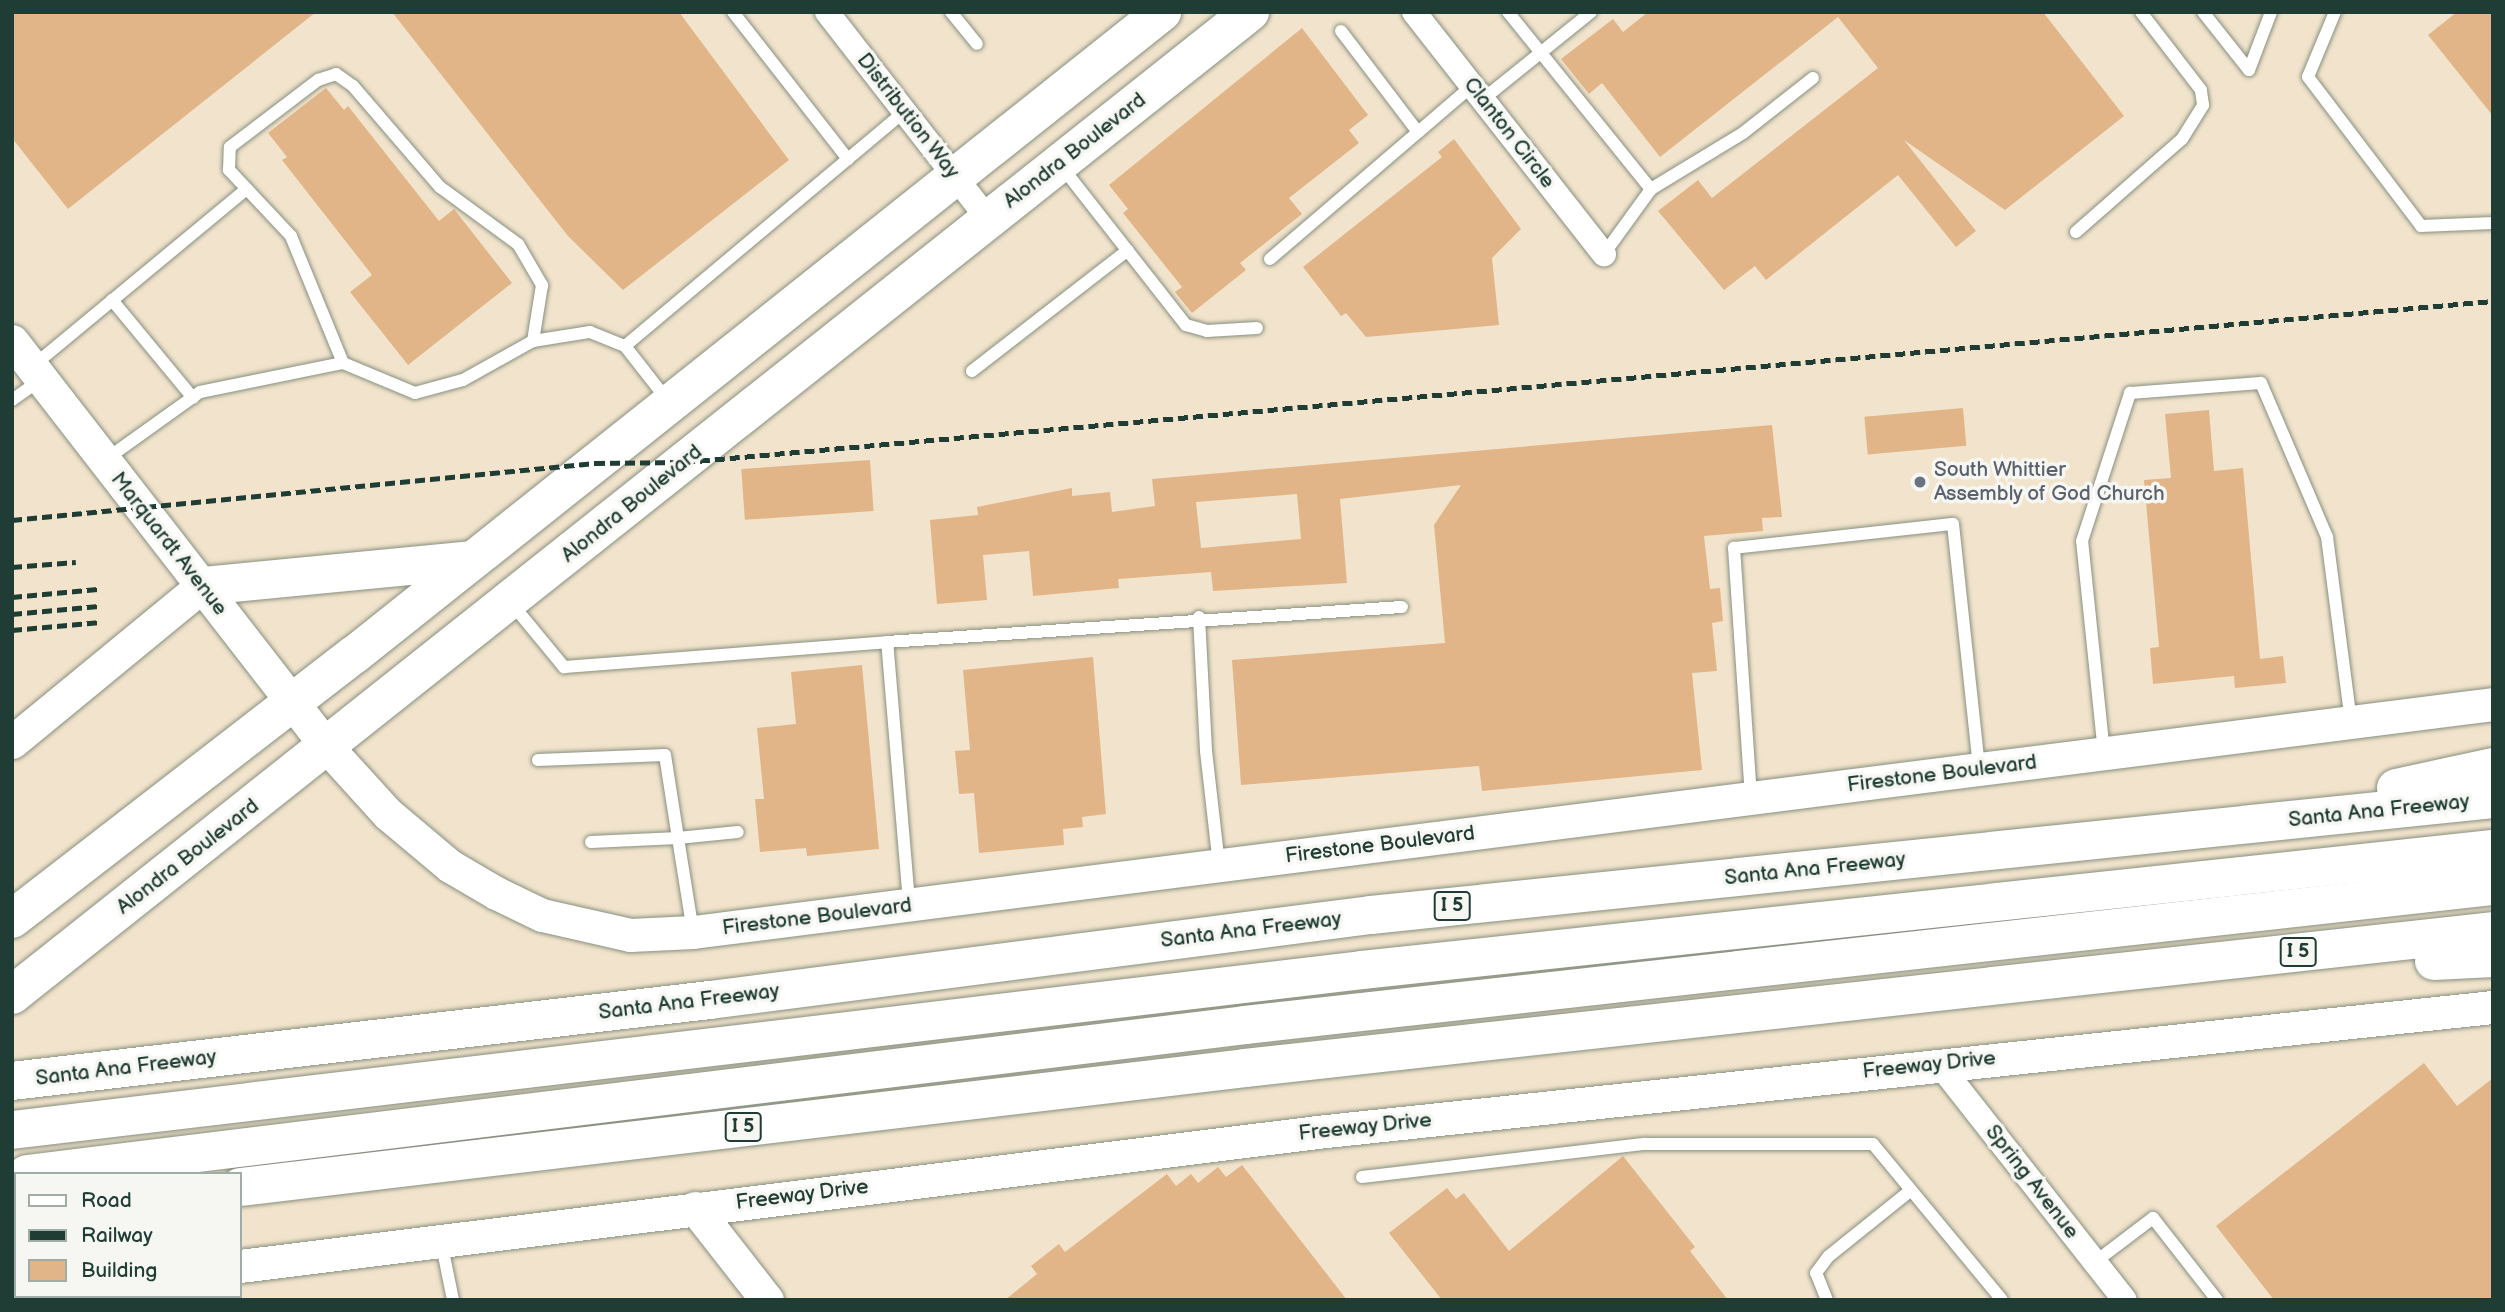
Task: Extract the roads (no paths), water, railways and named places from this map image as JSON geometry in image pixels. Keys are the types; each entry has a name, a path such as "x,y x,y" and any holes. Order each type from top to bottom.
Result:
{"main road":[{"path":"12,919 473,560 1162,12"},
{"name":"Alondra Boulevard","path":"12,995 1250,12"},
{"path":"202,586 473,560"},
{"path":"2196,830 2493,767"},
{"name":"Santa Ana Freeway","path":"12,1081 710,1000 1371,915 2493,799"},
{"path":"12,1130 1362,970 2493,849"},
{"path":"43,1172 1245,1025 2493,886"},
{"name":"I 5","path":"242,1187 1232,1069 2493,931"},
{"path":"2103,974 2493,958"}],"street":[{"name":"Distribution Way","path":"827,12 989,219"},
{"name":"Clanton Circle","path":"1414,12 1604,254"},
{"name":"Marquardt Avenue","path":"29,362 327,747"},
{"path":"12,742 202,586"},
{"name":"Firestone Boulevard","path":"327,747 407,832 450,866 542,915 583,928 630,935 693,932 2493,704"},
{"name":"Freeway Drive","path":"242,1266 1317,1132 2493,1007"},
{"name":"Spring Avenue","path":"1939,1064 2124,1300"},
{"path":"695,1208 767,1300"}],"lane":[{"path":"733,12 848,159"},
{"path":"951,12 977,44"},
{"path":"1508,12 1539,54 1651,189"},
{"path":"1269,259 1418,132 1539,54 1591,12"},
{"path":"2076,232 2182,139 2203,105 2201,90 2141,12"},
{"path":"2203,12 2249,70 2271,12"},
{"path":"2335,12 2308,77 2421,226 2493,223"},
{"path":"1341,31 1418,132"},
{"path":"343,363 291,236 229,170 230,147 318,80 336,74 353,86 440,187 517,244 542,285 533,341"},
{"path":"1604,254 1651,189 1743,133 1813,78"},
{"path":"625,346 905,111"},
{"path":"1060,164 1186,326 1207,331 1257,328"},
{"path":"12,400 29,362 112,300 247,189"},
{"path":"972,371 1128,250"},
{"path":"112,300 193,398"},
{"path":"105,461 200,392 343,363 415,393 463,380 533,341 590,332 625,346 670,404"},
{"path":"2104,753 2082,541 2130,393 2261,383 2327,537 2351,722"},
{"path":"1752,798 1734,548 1953,524 1979,769"},
{"path":"510,601 564,667 1199,617 1402,607"},
{"path":"1199,617 1206,751 1219,866"},
{"path":"887,642 909,905"},
{"path":"538,760 665,755 693,932"},
{"path":"591,842 738,832"},
{"path":"1362,1177 1645,1144 1873,1144 2002,1300"},
{"path":"1827,1300 1816,1273 1829,1256 1911,1190"},
{"path":"2095,1262 2153,1218 2217,1300"},
{"path":"441,1240 453,1300"}],"railway":[{"path":"12,520 595,463 685,462 2493,301"},
{"path":"12,567 76,562"},
{"path":"12,597 98,589"},
{"path":"12,614 99,606"},
{"path":"12,630 101,622"}],"place":[{"name":"South Whittier Assembly of God Church","path":"1920,482"}]}
